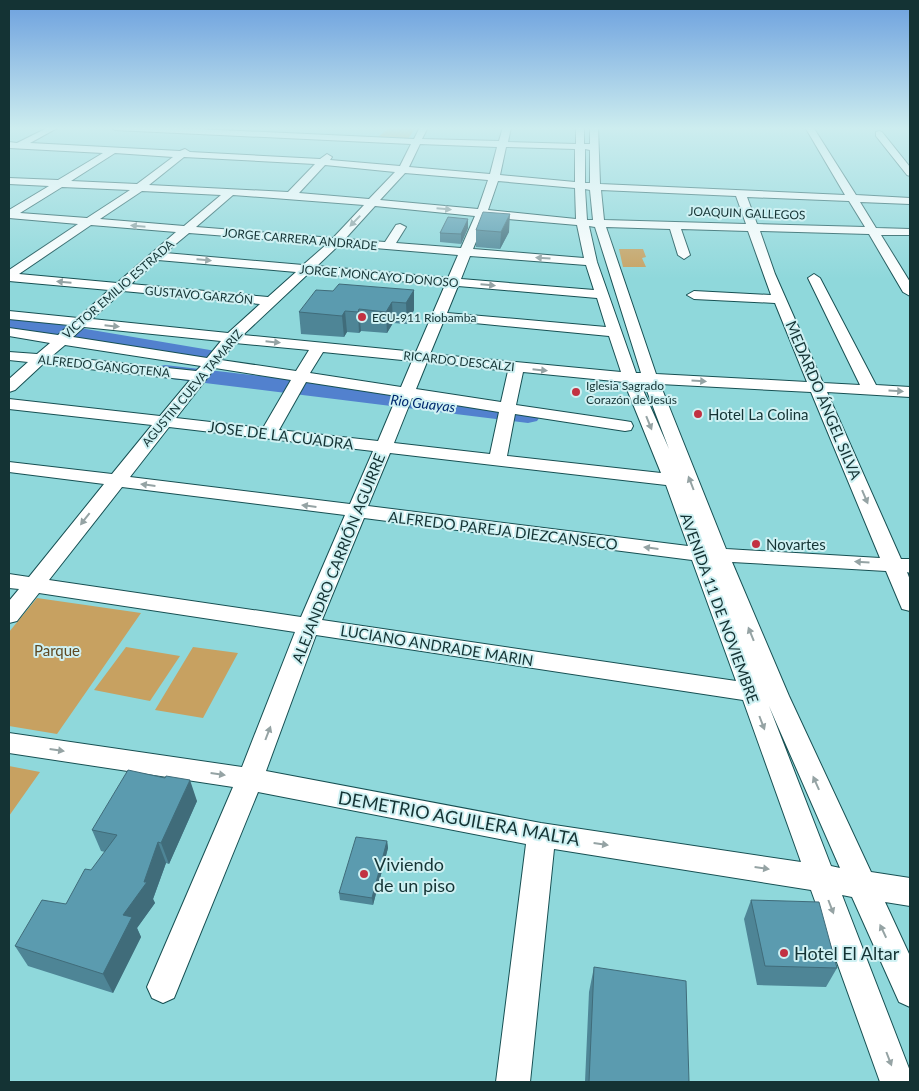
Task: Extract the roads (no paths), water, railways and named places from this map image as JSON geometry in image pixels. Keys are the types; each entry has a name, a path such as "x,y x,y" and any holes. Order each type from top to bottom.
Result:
{"street":[{"path":"9,215 68,178"},
{"path":"9,276 91,222 152,178"},
{"path":"290,195 307,178"},
{"name":"AGUSTIN CUEVA TAMARIZ","path":"9,616 231,338 335,243 397,178"},
{"path":"494,178 595,187 741,195 910,201"},
{"name":"ALEJANDRO CARRIÓN AGUIRRE","path":"163,987 250,779 309,625 466,253 494,178"},
{"name":"AVENIDA 11 DE NOVIEMBRE","path":"580,178 580,186 593,220 673,480 777,696 910,991"},
{"name":"AVENIDA 11 DE NOVIEMBRE","path":"595,178 592,262 602,295 615,332 640,377 708,554 751,693 897,1082"},
{"path":"840,178 910,292"},
{"path":"9,181 229,194 290,195 482,213 593,220 752,224"},
{"name":"VICTOR EMILIO ESTRADA","path":"9,386 155,256 229,194"},
{"name":"MEDARDO ÁNGEL SILVA","path":"741,195 780,298 902,565 910,604"},
{"name":"JORGE CARRERA ANDRADE","path":"9,215 335,243 592,262"},
{"name":"JOAQUIN GALLEGOS","path":"593,220 674,225 752,224 872,228 910,232"},
{"path":"674,225 684,255"},
{"path":"872,228 910,226"},
{"path":"388,246 400,227"},
{"name":"JORGE MONCAYO DONOSO","path":"155,256 602,295"},
{"name":"GUSTAVO GARZÓN","path":"9,276 270,302"},
{"path":"814,278 870,390"},
{"path":"694,295 780,298"},
{"name":"RICARDO DESCALZI","path":"9,315 607,377 640,377 910,392"},
{"path":"440,316 615,332"},
{"path":"9,334 625,426"},
{"path":"268,434 318,346"},
{"name":"ALFREDO GANGOTENA","path":"9,356 200,376"},
{"path":"497,460 516,367"},
{"name":"JOSE DE LA CUADRA","path":"9,404 673,480"},
{"name":"ALFREDO PAREJA DIEZCANSECO","path":"9,467 358,512 708,554 902,565"},
{"name":"LUCIANO ANDRADE MARIN","path":"9,581 777,696"},
{"name":"DEMETRIO AGUILERA MALTA","path":"9,743 250,779 541,835 910,892"},
{"path":"513,1082 541,835"}],"waterway":[{"name":"Rio Guayas","path":"9,323 210,357"},
{"name":"Rio Guayas","path":"165,372 528,415"}],"place":[{"name":"ECU-911 Riobamba","path":"362,317"},
{"name":"Iglesia Sagrado Corazón de Jesús","path":"576,392"},
{"name":"Hotel La Colina","path":"698,414"},
{"name":"Novartes","path":"756,544"},
{"name":"Viviendo de un piso","path":"364,874"},
{"name":"Hotel El Altar","path":"784,953"}],"park label":[{"name":"Parque","path":"57,650"}]}
